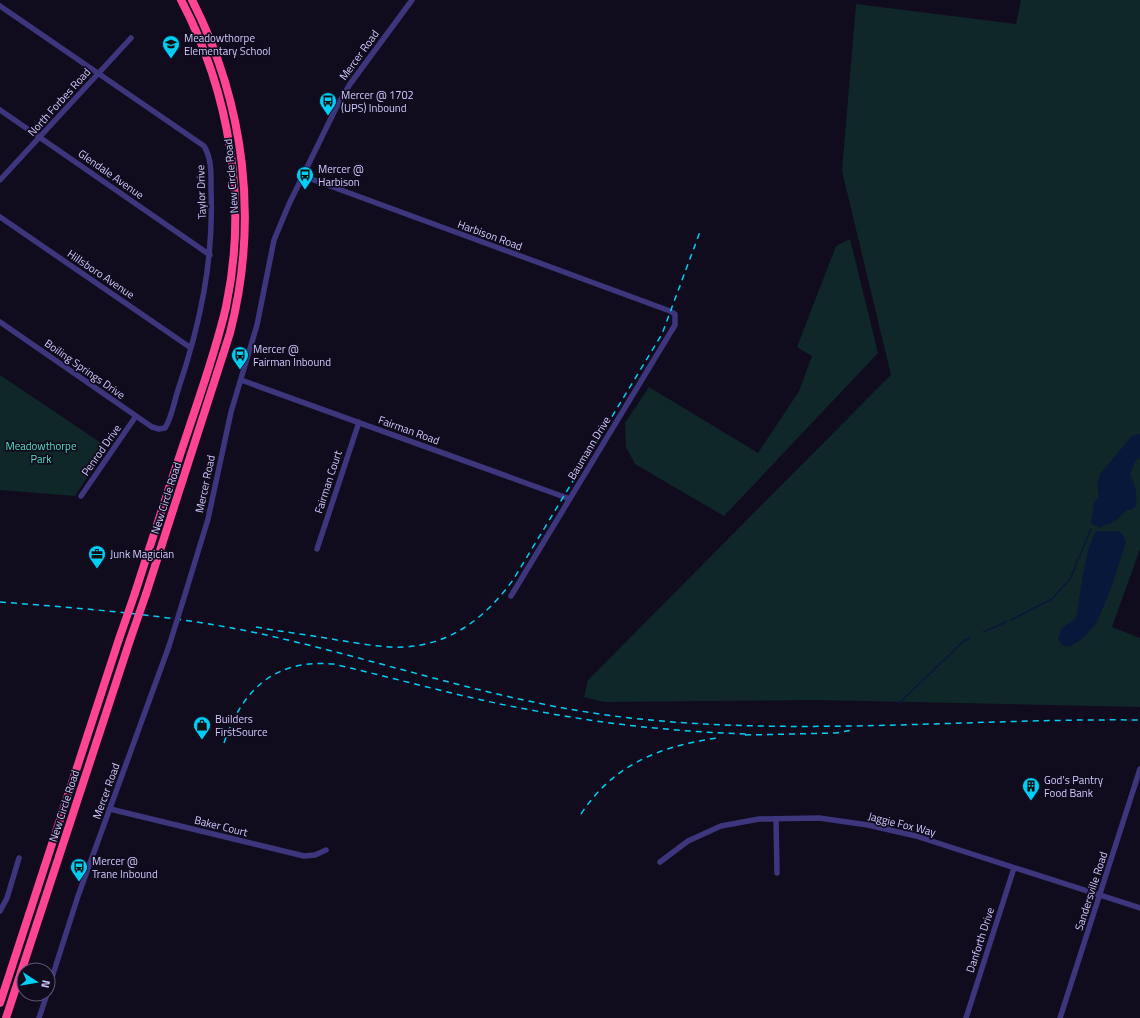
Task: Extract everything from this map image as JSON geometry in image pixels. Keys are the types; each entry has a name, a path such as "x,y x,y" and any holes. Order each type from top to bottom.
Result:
{"highway":[{"name":"New Circle Road","path":"0,1003 211,362 228,296 235,236 232,164 223,113 208,59 181,0"},
{"name":"New Circle Road","path":"6,1018 146,594 230,333 240,286 245,248 245,190 237,127 219,59 192,0"}],"street":[{"name":"Mercer Road","path":"56,965 78,896 169,646 184,600 208,518 225,434 257,325 274,240 334,112 350,84 412,0"},
{"name":"Taylor Drive","path":"0,6 204,146 209,158 212,213 210,255 205,292 192,348 168,423 165,428 161,429"},
{"name":"North Forbes Road","path":"0,180 132,38"},
{"name":"Glendale Avenue","path":"0,110 210,255"},
{"name":"Harbison Road","path":"303,176 670,311"},
{"name":"Hillsboro Avenue","path":"0,217 192,348"},
{"name":"Baumann Drive","path":"511,596 675,325 676,318 670,311"},
{"name":"Boiling Springs Drive","path":"0,322 152,427 161,429"},
{"name":"Fairman Road","path":"241,380 570,499"},
{"name":"Penrod Drive","path":"82,496 136,416"},
{"name":"Fairman Court","path":"317,549 359,422"},
{"name":"Sandersville Road","path":"1060,1018 1140,769"},
{"name":"Baker Court","path":"110,809 304,856 315,855 326,850"},
{"name":"Jaggie Fox Way","path":"660,862 688,841 710,830 745,821 819,818 884,828 916,836 1140,908"},
{"path":"776,819 777,873"},
{"path":"0,911 7,898 19,858"},
{"name":"Danforth Drive","path":"966,1018 1014,868"},
{"path":"39,1018 44,1002"}],"green space":[{"path":"1021,0 1140,0 1140,549 1112,627 1140,638 1140,707 816,700 604,702 584,697 588,680 891,375 842,171 856,4 1016,24"},
{"path":"850,239 878,353 724,516 635,464 626,447 625,423 649,387 758,453 799,391 812,356 797,347 836,246"},
{"name":"Meadowthorpe Park","path":"0,375 107,447 75,496 0,490"}],"water":[{"path":"1140,434 1140,457 1135,462 1130,475 1136,490 1136,506 1131,510 1127,510 1115,521 1099,528 1091,523 1094,502 1099,497 1097,485 1100,474 1132,436"},
{"path":"1097,531 1118,531 1124,536 1126,542 1112,586 1096,624 1082,639 1070,647 1062,645 1058,639 1061,629 1076,618 1086,559 1089,547"}],"waterway":[{"path":"1011,620 1052,599 1070,579 1091,529"},
{"path":"983,632 1006,622"},
{"path":"899,703 964,641 970,638"}],"railway":[{"path":"256,627 370,645 403,647 437,641 452,635 479,617 491,606 513,580 662,334 701,229"},
{"path":"0,602 138,614 241,630 317,647 443,681 528,701 614,716 745,726 877,726 1074,720 1140,720"},
{"path":"224,743 231,724 240,708 251,693 263,682 277,673 294,667 312,664 333,664 481,700 585,719 667,729 750,734"},
{"path":"745,735 836,733 853,730"},
{"path":"581,814 594,797 608,783 623,771 640,761 676,746 717,738"}],"place":[{"name":"Meadowthorpe Elementary School","path":"171,59"},
{"name":"Mercer @ 1702 (UPS) Inbound","path":"328,116"},
{"name":"Mercer @ Harbison","path":"305,190"},
{"name":"Mercer @ Fairman Inbound","path":"240,370"},
{"name":"Junk Magician","path":"97,569"},
{"name":"Builders FirstSource","path":"202,740"},
{"name":"God's Pantry Food Bank","path":"1031,801"},
{"name":"Mercer @ Trane Inbound","path":"79,882"}]}
